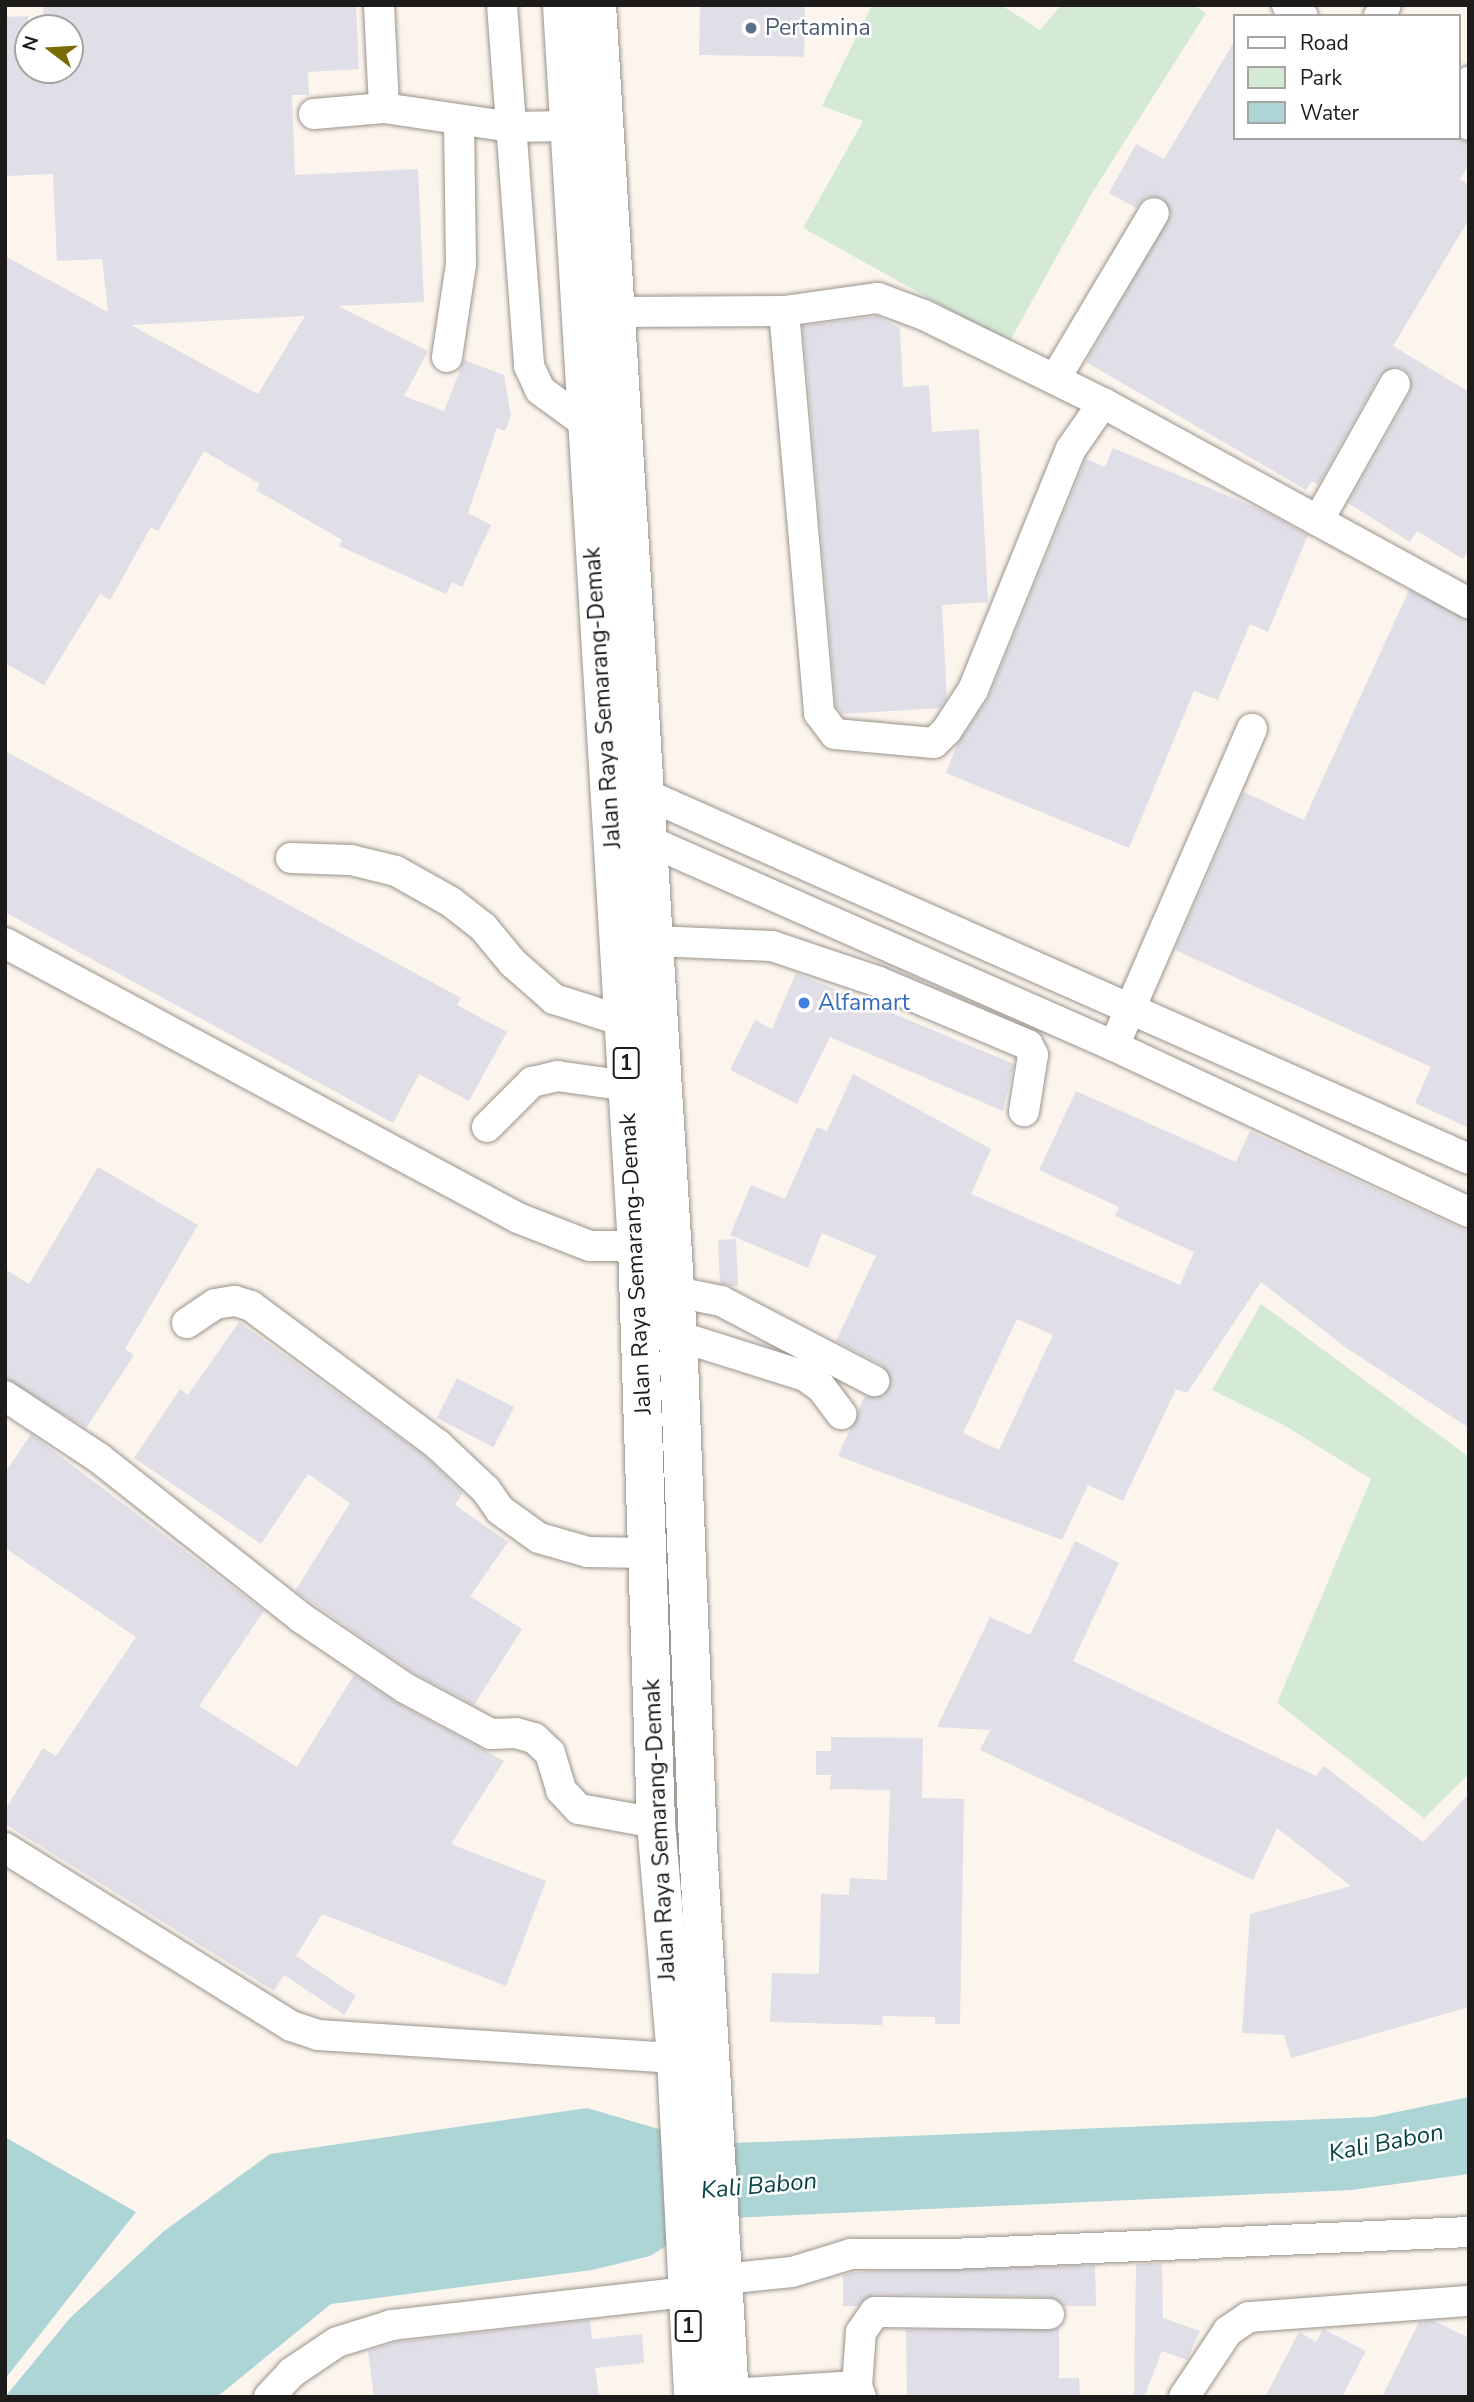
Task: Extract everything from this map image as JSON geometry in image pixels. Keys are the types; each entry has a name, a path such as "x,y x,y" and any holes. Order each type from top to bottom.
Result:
{"highway":[{"name":"Jalan Raya Semarang-Demak","path":"562,5 585,423 637,1246 656,1823 676,2058 694,2116"},
{"name":"Jalan Raya Semarang-Demak","path":"597,5 678,1336 694,2116 703,2270 692,2397"},
{"name":"Jalan Raya Semarang-Demak","path":"703,2270 750,2392"}],"street":[{"path":"379,5 384,108"},
{"path":"502,5 529,366 540,390 585,423"},
{"path":"314,114 384,108 511,127 567,125"},
{"path":"447,357 461,264 459,121"},
{"path":"1055,379 1154,213"},
{"path":"615,312 784,311 878,298 924,315 1103,403 1469,603"},
{"path":"784,311 819,713 835,734 934,743 947,730 973,690 1071,449 1103,403"},
{"path":"1318,521 1395,383"},
{"path":"1114,1046 1133,1008 1252,729"},
{"path":"643,793 1133,1008 1469,1160"},
{"path":"647,840 1114,1046 1469,1212"},
{"path":"291,858 351,860 396,871 451,902 483,927 513,964 554,999 623,1021"},
{"path":"654,940 772,946 879,982 1028,1045 1032,1055 1024,1111"},
{"path":"5,943 518,1217 590,1246 637,1246"},
{"path":"487,1127 533,1082 557,1076 627,1086"},
{"path":"1305,1136 1325,1095"},
{"path":"676,1292 720,1301 874,1381"},
{"path":"187,1324 215,1304 235,1301 251,1306 438,1444 486,1490 500,1510 539,1538 588,1552 647,1553"},
{"path":"678,1336 805,1376 821,1387 841,1414"},
{"path":"5,1396 99,1458 300,1617 404,1688 491,1734 516,1732 534,1738 550,1753 561,1790 579,1809 656,1823"},
{"path":"5,1848 291,2026 318,2035 676,2058"},
{"path":"268,2397 291,2373 337,2342 392,2325 703,2270 792,2272 851,2254 951,2254 1469,2232"},
{"path":"1184,2397 1228,2331 1250,2317 1469,2301"},
{"path":"750,2392 859,2391 861,2332 875,2312 1049,2314"}],"green space":[{"path":"872,5 1001,5 1040,30 1061,5 1194,5 1206,13 1089,198 1009,343 803,228 863,121 822,106"},
{"path":"1261,1304 1469,1457 1469,1774 1424,1818 1277,1703 1371,1479 1287,1427 1212,1390"}],"water":[{"name":"Kali Babon","path":"1469,2097 1469,2174 1352,2190 709,2219 650,2256 592,2270 331,2304 217,2397 5,2397 70,2318 164,2231 270,2154 587,2108 710,2144 1373,2117"},
{"path":"5,2137 136,2212 5,2379"}],"building":[{"path":"43,5 356,5 359,69 308,72 309,95 292,95 295,175 418,169 424,302 338,306 428,351 404,396 444,411 464,360 504,375 511,416 505,431 497,428 468,513 491,525 462,587 452,582 446,594 339,546 342,540 256,490 260,484 204,451 158,531 151,527 110,600 100,594 44,685 5,663 5,256 108,312 102,259 57,261 53,174 5,176 5,17 14,17 14,84 84,84 84,14 43,14","holes":["305,316 258,394 131,325"]},
{"path":"700,5 805,7 804,57 699,55"},
{"path":"1232,45 1232,140 1460,139 1469,142 1469,164 1460,179 1469,185 1469,219 1393,346 1469,392 1469,549 1463,559 1417,531 1410,542 1348,503 1410,393 1410,376 1403,368 1394,367 1380,375 1318,485 1312,481 1306,490 1086,362 1171,214 1162,198 1146,197 1136,208 1109,193 1136,144 1164,159"},
{"path":"877,316 900,328 903,387 929,385 932,432 979,429 988,602 942,605 947,698 941,708 842,714 836,706 803,326"},
{"path":"1113,448 1262,510 1308,535 1268,632 1250,624 1218,700 1194,691 1129,848 946,773 958,743 989,697 1086,459 1105,467"},
{"path":"1409,590 1469,620 1469,1128 1415,1103 1431,1067 1175,950 1244,792 1304,820"},
{"path":"5,751 461,998 457,1005 507,1032 469,1101 419,1074 393,1123 5,912"},
{"path":"796,973 1014,1064 1003,1111 830,1037 797,1104 730,1070 755,1020 772,1029"},
{"path":"853,1074 991,1149 971,1194 1180,1285 1194,1252 1115,1216 1119,1207 1039,1170 1076,1091 1236,1162 1250,1131 1469,1232 1469,1428 1345,1347 1261,1282 1187,1393 1176,1389 1123,1501 1088,1485 1062,1540 838,1456 865,1396 883,1396 891,1381 882,1365 836,1341 876,1256 822,1233 808,1268 730,1235 751,1185 785,1199 817,1127 827,1131","holes":["1017,1319 1053,1335 999,1450 963,1433"]},
{"path":"98,1167 198,1225 125,1349 134,1355 86,1428 5,1379 5,1269 29,1284"},
{"path":"736,1239 738,1286 731,1286 720,1283 718,1240"},
{"path":"239,1322 426,1457 463,1493 455,1505 508,1542 470,1596 522,1629 474,1705 414,1673 295,1591 350,1503 308,1474 261,1544 134,1458 180,1389 188,1395"},
{"path":"457,1378 514,1407 494,1447 437,1418"},
{"path":"31,1434 264,1611 199,1706 297,1767 354,1675 397,1703 504,1761 451,1844 546,1881 506,1986 322,1914 296,1956 356,1996 344,2015 284,1975 274,1991 5,1824 5,1810 43,1748 56,1756 136,1637 5,1548 5,1473"},
{"path":"1075,1541 1119,1563 1073,1661 1316,1776 1324,1766 1423,1842 1469,1794 1469,2007 1291,2058 1284,2035 1242,2033 1250,1914 1351,1886 1277,1828 1253,1880 980,1750 990,1730 937,1727 990,1617 1030,1635"},
{"path":"831,1737 923,1738 922,1798 964,1799 960,2024 935,2024 935,2017 883,2016 882,2025 770,2022 772,1973 819,1974 821,1894 849,1895 850,1878 887,1880 890,1790 830,1789 831,1775 816,1775 816,1751 831,1751"},
{"path":"1162,2263 1163,2318 1200,2331 1187,2360 1162,2351 1144,2397 1134,2397 1136,2264"},
{"path":"1095,2265 1096,2306 1065,2306 1049,2297 875,2294 858,2306 843,2306 843,2275 854,2272"},
{"path":"590,2320 592,2339 642,2334 644,2363 595,2368 599,2397 374,2397 368,2351 396,2342"},
{"path":"1434,2321 1469,2338 1469,2397 1382,2397 1419,2322"},
{"path":"1059,2328 1059,2378 1079,2378 1080,2397 907,2397 906,2330"},
{"path":"1323,2329 1366,2351 1342,2397 1265,2397 1299,2332 1316,2342"}],"place":[{"name":"Pertamina","path":"751,28"},
{"name":"Alfamart","path":"804,1003"}]}
